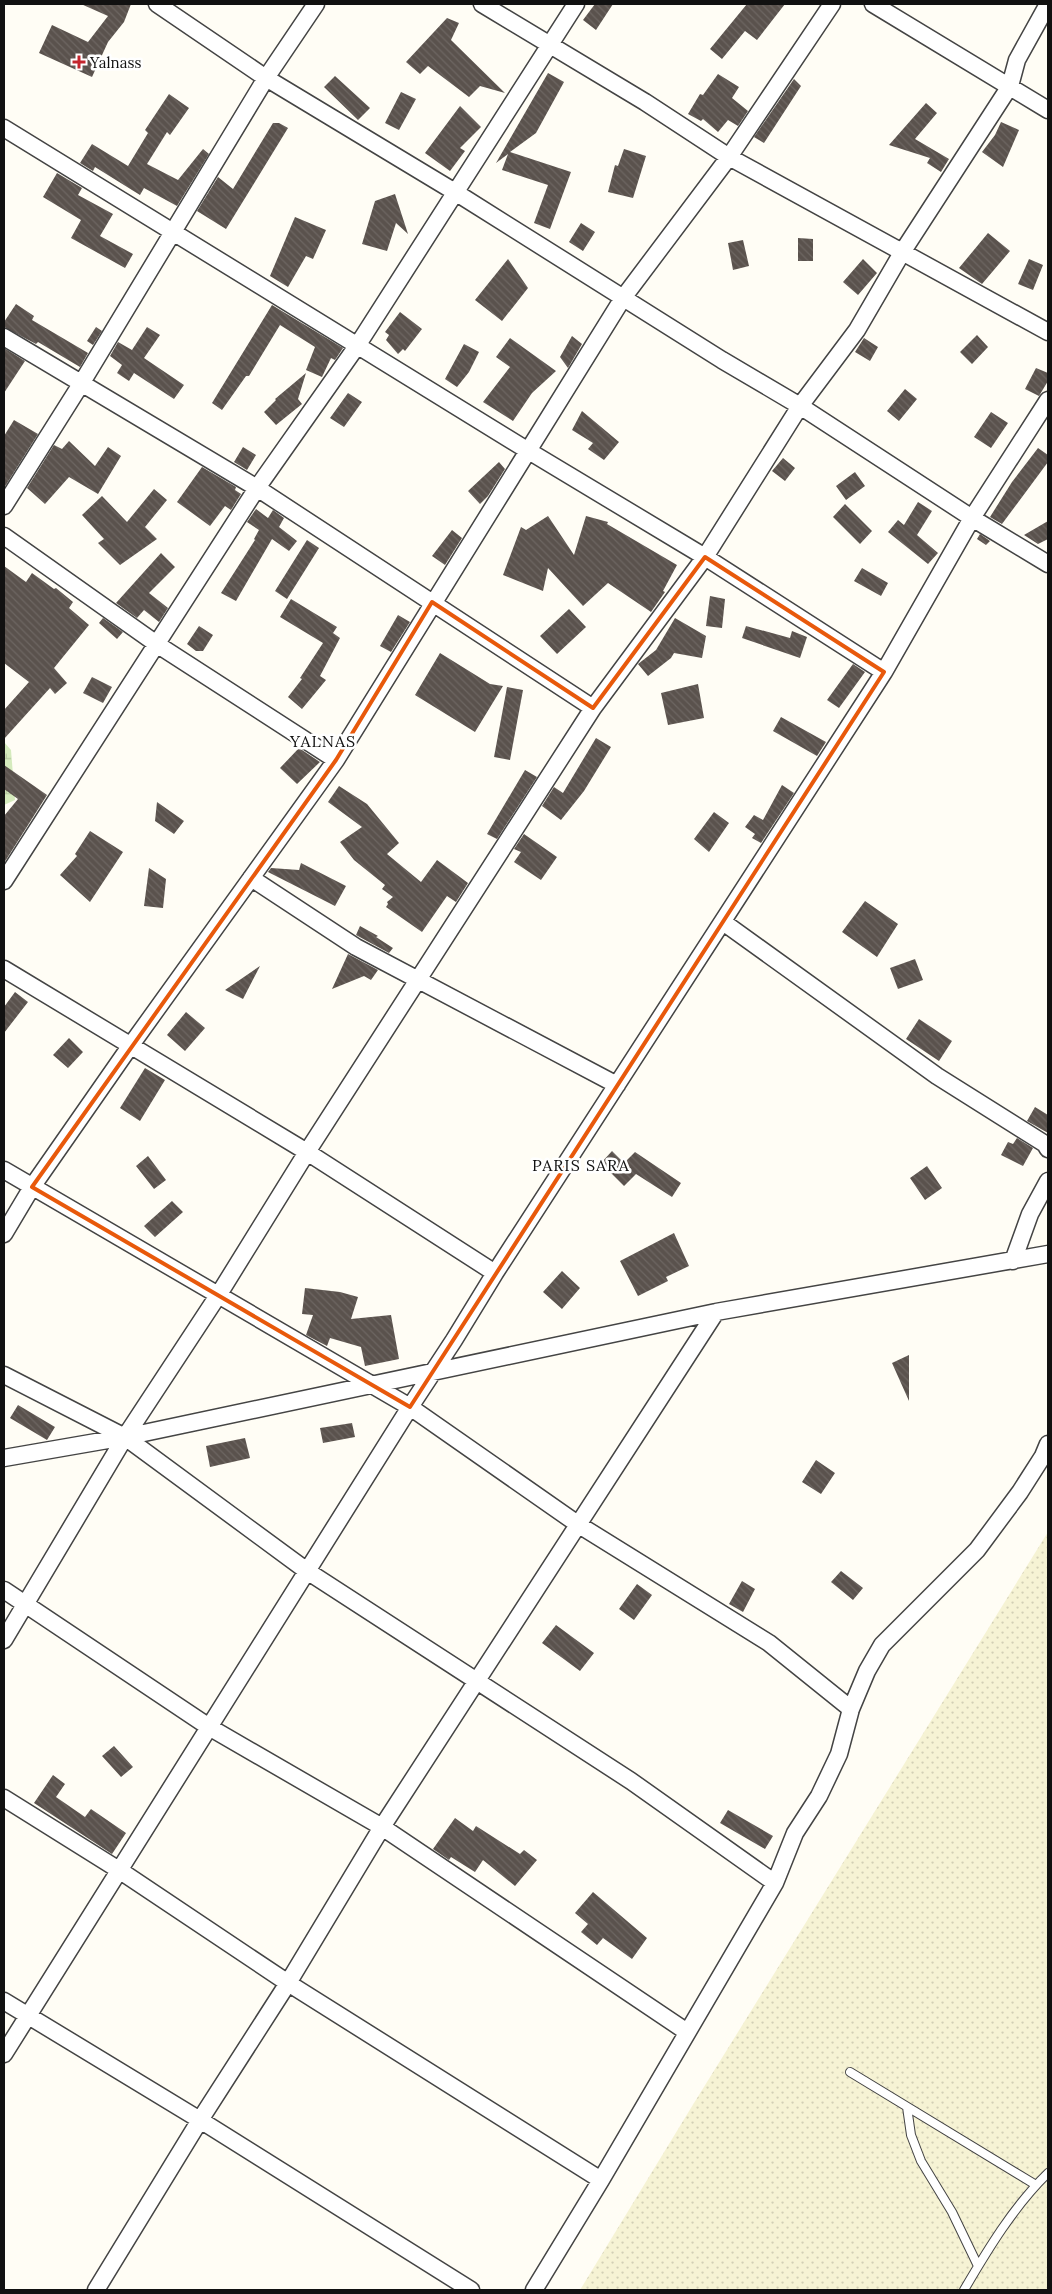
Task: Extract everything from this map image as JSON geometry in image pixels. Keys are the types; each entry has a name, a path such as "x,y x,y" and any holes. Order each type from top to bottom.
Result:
{"street":[{"path":"157,4 266,78 455,192 622,298 800,406 972,518 1048,564"},
{"path":"4,506 81,384 266,78 316,4"},
{"path":"482,4 645,102 729,157 1048,332"},
{"path":"4,881 158,645 257,488 357,346 576,4"},
{"path":"4,1234 32,1187 131,1045 336,760 432,602 622,298 729,157 832,4"},
{"path":"873,4 1048,110"},
{"path":"4,1640 125,1437 219,1294 307,1152 593,708 705,557 800,406 857,330 903,251 1010,86 1017,60 1048,4"},
{"path":"4,128 357,346 705,557 884,672"},
{"path":"4,337 257,488 593,708"},
{"path":"4,2054 494,1273 884,672 972,518 1048,400"},
{"path":"4,536 158,645 336,760"},
{"path":"251,878 356,947 617,1085"},
{"path":"723,922 937,1076 1045,1144 1048,1149"},
{"path":"4,969 307,1152 494,1273"},
{"path":"4,1170 410,1407 579,1524 769,1643 850,1708"},
{"path":"1013,1261 1030,1214 1048,1180"},
{"path":"4,1458 125,1437 716,1312 1048,1254"},
{"path":"96,2290 200,2120 288,1983 382,1827 716,1312"},
{"path":"4,1375 125,1437 307,1571 478,1680 631,1781 775,1883"},
{"path":"534,2290 601,2180 775,1883 795,1833 819,1796 839,1754 850,1708 867,1671 882,1645 982,1544 1020,1492 1043,1456 1048,1444"},
{"path":"4,1590 25,1606 209,1727 382,1827 687,2032"},
{"path":"4,1798 119,1870 288,1983 601,2180"},
{"path":"4,2001 200,2120 471,2290"}],"lane":[{"path":"850,2072 1036,2184"},
{"path":"907,2107 911,2135 921,2161 952,2212 978,2266"},
{"path":"964,2290 1003,2227 1036,2184 1048,2172"}],"highlighted area":[{"path":"705,557 884,672 410,1407 32,1187 336,760 432,602 593,708"}],"shaded area":[{"path":"1048,1532 1048,2290 580,2290 694,2103"}],"green space":[{"path":"4,742 11,750 15,800 4,805"}],"building":[{"path":"81,4 131,4 124,22 108,42 92,77 39,53 52,25 88,42 108,16"},
{"path":"595,4 613,4 596,30 583,20"},
{"path":"747,4 785,4 757,40 745,31 722,59 710,49"},
{"path":"447,18 459,23 451,40 505,93 480,86 469,97 428,66 420,74 406,62"},
{"path":"548,73 564,82 536,133 510,152 571,172 550,229 534,223 548,185 502,170 508,154 496,163"},
{"path":"718,74 739,87 732,98 748,111 738,126 728,120 718,132 703,119 701,121 688,114 700,94 703,95"},
{"path":"335,76 370,108 358,120 324,87"},
{"path":"794,79 801,86 764,143 754,137"},
{"path":"401,92 416,99 399,130 385,123"},
{"path":"169,94 189,108 170,135 167,132 147,164 178,180 203,149 209,154 177,206 144,188 140,195 95,167 93,171 80,163 92,144 128,166 148,133 145,130"},
{"path":"926,103 937,113 915,139 949,159 941,172 927,163 930,158 889,145"},
{"path":"460,106 481,127 460,148 465,151 450,171 425,153"},
{"path":"1001,122 1019,130 1003,167 982,152 995,135"},
{"path":"273,123 279,123 288,128 226,229 197,211 218,177 233,189"},
{"path":"624,149 646,156 633,198 608,192 615,165 618,166"},
{"path":"57,173 82,188 78,195 113,214 100,236 133,254 125,268 71,238 81,220 43,197"},
{"path":"395,194 408,234 396,223 387,251 362,244 375,201"},
{"path":"295,217 326,230 313,259 306,256 288,287 270,276"},
{"path":"581,223 595,232 583,251 569,242"},
{"path":"988,233 1010,251 982,284 959,268"},
{"path":"798,238 813,239 813,261 798,261"},
{"path":"743,240 749,266 733,270 728,243"},
{"path":"508,259 528,288 502,321 475,300"},
{"path":"863,259 877,273 858,295 843,282"},
{"path":"1029,259 1043,265 1033,290 1018,284"},
{"path":"16,304 34,316 32,320 88,353 80,367 38,342 36,344 4,327 4,322"},
{"path":"272,305 343,348 335,360 331,358 322,377 306,370 315,347 280,325 249,376 246,376 222,410 212,403"},
{"path":"400,312 422,329 405,351 403,349 398,354 386,340 389,335 385,332"},
{"path":"96,327 102,331 93,345 87,341"},
{"path":"147,327 160,335 144,358 184,385 174,399 134,373 129,381 117,373 122,365 110,356 118,342 132,350"},
{"path":"977,335 988,347 972,364 960,352"},
{"path":"572,336 582,344 568,368 560,357"},
{"path":"510,338 556,371 532,393 513,421 483,402 510,367 496,357"},
{"path":"864,338 878,347 870,361 855,352"},
{"path":"464,344 479,352 469,372 457,387 445,379"},
{"path":"4,348 25,361 4,393"},
{"path":"1036,368 1048,373 1048,381 1039,396 1025,389"},
{"path":"306,373 298,399 302,404 276,425 264,412 275,399"},
{"path":"905,389 917,399 899,421 887,411"},
{"path":"348,393 362,402 344,427 330,418"},
{"path":"582,411 619,442 604,460 588,449 593,443 572,430"},
{"path":"991,412 1008,423 991,448 974,437"},
{"path":"14,420 38,434 4,488 4,436"},
{"path":"69,441 95,466 108,447 121,456 98,494 69,477 45,504 27,488 54,445 62,449"},
{"path":"243,447 256,455 247,470 234,462"},
{"path":"1038,448 1048,455 1048,462 1002,524 990,517 1012,482"},
{"path":"783,458 795,468 785,481 772,471"},
{"path":"499,462 505,469 488,496 480,504 468,491"},
{"path":"202,467 236,487 235,490 241,494 231,510 225,506 210,526 177,502"},
{"path":"855,472 865,486 846,500 836,486"},
{"path":"154,489 167,500 145,527 157,539 120,565 98,543 104,539 82,515 102,496 127,522"},
{"path":"918,502 932,511 917,535 938,553 928,564 888,532 898,520 904,525"},
{"path":"845,504 872,531 860,544 833,517"},
{"path":"256,509 268,518 273,510 284,518 279,527 297,541 289,551 272,539 236,601 221,593 255,540 259,530 247,522"},
{"path":"548,516 574,555 586,516 608,522 607,524 677,565 663,591 665,592 651,612 608,583 583,606 548,568 543,591 503,575 521,527 526,530"},
{"path":"1048,521 1048,539 1038,544 1024,535"},
{"path":"452,530 462,538 445,565 432,556"},
{"path":"980,534 990,541 986,545 977,539"},
{"path":"307,540 319,548 287,599 275,591"},
{"path":"161,553 175,567 149,593 168,608 159,622 144,610 137,618 116,603"},
{"path":"4,566 26,582 32,573 54,589 56,588 73,602 69,608 89,625 54,668 67,683 55,694 50,688 4,739 4,710 29,682 4,663"},
{"path":"862,568 888,583 881,596 854,581"},
{"path":"710,596 725,599 722,628 706,626"},
{"path":"291,599 337,627 333,633 340,638 320,676 326,680 302,709 288,697 302,679 300,678 323,643 280,617"},
{"path":"569,609 586,627 557,654 540,636"},
{"path":"398,615 410,622 391,652 380,646"},
{"path":"103,618 123,632 117,639 99,623"},
{"path":"675,618 706,636 702,658 674,653 671,658 648,676 638,664 656,650"},
{"path":"199,626 213,635 203,651 196,651 187,644"},
{"path":"746,626 790,638 792,631 807,637 800,658 742,638"},
{"path":"440,653 490,684 503,686 475,732 415,695"},
{"path":"853,664 865,672 839,708 827,700"},
{"path":"92,677 112,687 103,703 83,693"},
{"path":"698,684 704,718 668,725 661,693"},
{"path":"507,687 523,690 510,760 494,757"},
{"path":"781,717 826,742 817,756 773,731"},
{"path":"596,738 611,747 584,791 561,820 542,806 554,787 563,793"},
{"path":"299,748 320,762 297,784 280,768"},
{"path":"4,765 47,795 4,863 4,816 18,799 4,789"},
{"path":"525,770 537,777 497,839 487,834"},
{"path":"782,785 794,793 761,843 752,838 755,834 745,827 754,815 763,820"},
{"path":"339,786 367,804 399,843 387,854 421,882 437,860 468,883 456,902 447,896 422,932 386,907 387,902 393,897 382,889 385,885 354,860 340,842 362,827 328,802"},
{"path":"157,802 184,821 174,834 155,821"},
{"path":"714,812 729,823 709,852 694,839"},
{"path":"90,831 123,852 90,902 60,875 77,856 75,854"},
{"path":"524,834 557,857 541,880 514,862 521,852 514,849"},
{"path":"301,863 346,886 335,906 268,872 271,868 299,870"},
{"path":"149,868 166,879 163,908 144,906"},
{"path":"865,901 898,924 877,957 842,932"},
{"path":"360,926 378,936 376,937 393,948 389,953 356,935"},
{"path":"348,954 378,970 371,980 364,976 332,989"},
{"path":"915,959 923,980 898,989 890,968"},
{"path":"260,966 243,999 225,990"},
{"path":"15,992 28,1002 4,1033 4,1007"},
{"path":"186,1012 205,1028 185,1051 167,1035"},
{"path":"919,1019 952,1041 939,1061 906,1039"},
{"path":"69,1038 83,1052 68,1068 53,1055"},
{"path":"145,1068 165,1080 140,1121 120,1108"},
{"path":"1035,1107 1048,1115 1048,1133 1027,1121"},
{"path":"1017,1138 1033,1148 1023,1166 1001,1155 1008,1142 1013,1144"},
{"path":"612,1151 624,1163 635,1152 681,1183 672,1197 636,1174 624,1186 601,1163"},
{"path":"148,1156 166,1180 154,1189 136,1166"},
{"path":"927,1166 942,1188 925,1200 910,1178"},
{"path":"172,1201 183,1212 155,1237 144,1226"},
{"path":"674,1233 689,1266 666,1277 668,1281 638,1296 620,1261"},
{"path":"562,1271 580,1288 562,1309 543,1292"},
{"path":"305,1288 340,1292 358,1297 351,1319 391,1315 399,1359 365,1366 361,1347 330,1338 327,1346 306,1335 313,1315 302,1314"},
{"path":"909,1355 909,1401 892,1363"},
{"path":"18,1405 55,1427 47,1440 10,1418"},
{"path":"352,1423 355,1437 323,1443 320,1428"},
{"path":"245,1438 250,1458 210,1467 206,1446"},
{"path":"816,1460 835,1473 821,1494 802,1482"},
{"path":"841,1571 863,1588 853,1600 831,1582"},
{"path":"742,1581 755,1589 743,1612 729,1604"},
{"path":"637,1584 652,1595 634,1620 619,1609"},
{"path":"556,1625 594,1653 580,1671 542,1643"},
{"path":"114,1746 133,1767 121,1777 102,1756"},
{"path":"53,1775 65,1784 56,1797 85,1817 91,1809 126,1833 112,1854 34,1803"},
{"path":"728,1810 773,1836 765,1849 720,1823"},
{"path":"455,1818 473,1831 476,1826 520,1854 524,1850 537,1860 515,1886 483,1860 475,1872 451,1857 449,1860 433,1849"},
{"path":"593,1892 647,1938 632,1959 603,1938 597,1945 581,1932 588,1924 575,1913"}],"place":[{"name":"Yalnass","path":"79,62"}],"district":[{"name":"YALNAS","path":"323,741"},
{"name":"PARIS SARA","path":"581,1165"}]}
